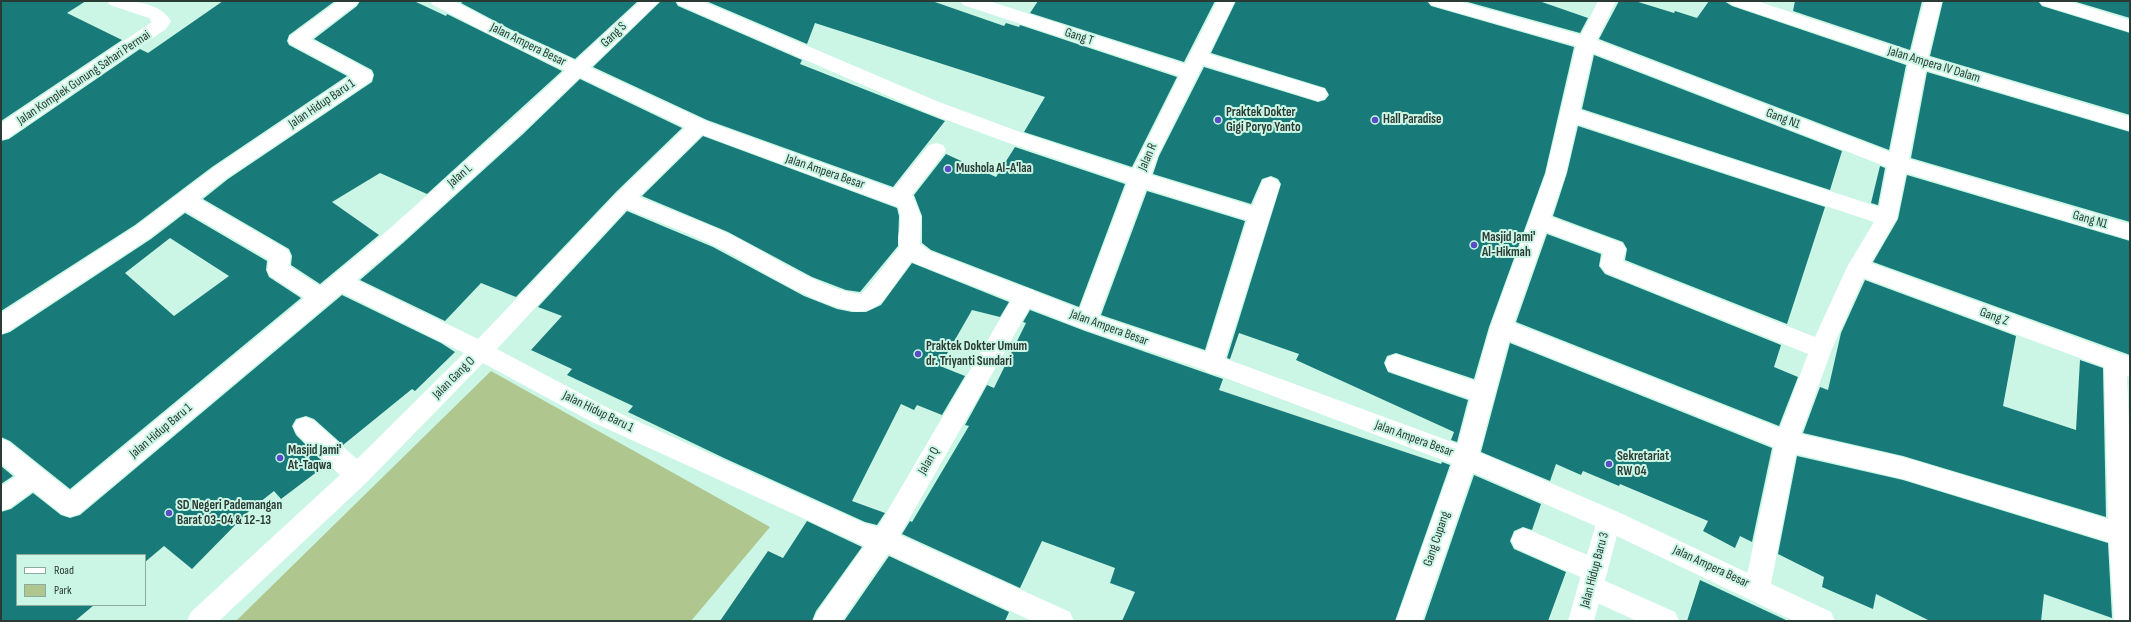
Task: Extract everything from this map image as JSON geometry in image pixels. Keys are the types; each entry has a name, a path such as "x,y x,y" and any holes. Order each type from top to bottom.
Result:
{"street":[{"name":"Jalan Komplek Gunung Sahari Permai","path":"1,133 160,25 162,21 155,14 116,1"},
{"name":"Jalan Hidup Baru 1","path":"1,325 69,278 143,232 220,173 364,76 297,40 350,1"},
{"name":"Jalan Ampera Besar","path":"439,1 503,34 699,126 898,198"},
{"name":"Gang S","path":"578,70 617,30 651,1"},
{"path":"685,1 744,24 932,107 1138,180 1259,216"},
{"name":"Gang T","path":"969,1 1193,65 1318,94"},
{"name":"Jalan R","path":"1086,320 1148,155 1226,1"},
{"name":"Gang N1","path":"1437,1 1586,43 1898,163 2130,232"},
{"name":"Gang Cupang","path":"1409,621 1466,458 1501,328 1556,173 1586,43 1607,1"},
{"name":"Jalan Ampera IV Dalam","path":"1738,1 1918,61 2130,124"},
{"path":"1757,589 1787,441 1821,348 1858,267 1888,218 1918,61 1933,1"},
{"path":"2048,1 2130,26"},
{"name":"Jalan L","path":"342,282 530,116 578,70"},
{"path":"1570,114 1888,218"},
{"name":"Jalan Gang O","path":"200,621 357,475 481,351 624,199 699,126"},
{"path":"624,199 721,240 783,272 849,303 864,303 879,291 910,248 909,240 911,216 906,202 898,198 936,150"},
{"path":"1213,364 1270,185"},
{"path":"184,200 280,256 278,270 321,298"},
{"path":"1539,221 1615,249 1612,265 1614,267 1821,348"},
{"name":"Jalan Ampera Besar","path":"910,248 922,257 1086,320 1213,364 1466,458 1609,520 1822,621"},
{"name":"Gang Z","path":"1858,267 2122,364"},
{"name":"Jalan Hidup Baru 1","path":"1,449 70,506 342,282 481,351 598,414 861,534 884,540 1061,621"},
{"name":"Jalan Q","path":"826,621 884,540 1025,296"},
{"path":"1501,328 1787,441 1903,468 2120,534"},
{"path":"1396,364 1483,393"},
{"path":"2122,364 2120,534 2127,621"},
{"path":"305,427 357,475"},
{"path":"1,500 33,476"},
{"name":"Jalan Hidup Baru 3","path":"1582,621 1609,520"},
{"path":"1524,540 1666,621"}],"green space":[{"path":"491,371 770,527 691,621 236,621"}],"building":[{"path":"1,1 86,1 67,13 122,40 1,121"},
{"path":"223,1 335,1 289,35 287,41 289,45 347,76 212,167 135,225 1,311 1,141 9,139 140,49 148,53"},
{"path":"360,1 414,1 446,16 447,14 562,71 427,194 380,173 332,202 379,235 320,284 291,265 292,256 289,249 203,199 228,179 372,82 374,75 372,70 314,39 357,6"},
{"path":"464,1 638,1 575,59 510,29 461,3"},
{"path":"661,1 675,1 678,6 802,60 800,64 945,121 893,187 707,120 593,67"},
{"path":"706,1 932,1 1004,26 1006,23 1019,27 1020,25 1177,77 1132,167 1024,132 1045,97 815,23 807,44"},
{"path":"1038,1 1215,1 1184,62 1030,13"},
{"path":"1236,1 1427,1 1431,6 1574,47 1545,173 1489,327 1474,379 1396,353 1387,356 1384,363 1388,372 1468,400 1457,442 1451,440 1454,432 1296,360 1299,354 1239,333 1230,359 1227,358 1281,184 1278,179 1271,176 1262,179 1251,204 1153,174 1159,156 1204,67 1318,102 1325,100 1329,95 1325,88 1211,53"},
{"path":"1464,1 1539,1 1588,18 1580,33"},
{"path":"1619,1 1635,1 1674,13 1675,11 1697,18 1709,1 1724,1 1732,6 1906,65 1889,150 1599,39"},
{"path":"1795,1 1922,1 1910,50 1793,11"},
{"path":"1943,1 2038,1 2042,6 2130,33 2130,115 1930,56"},
{"path":"2073,1 2130,1 2130,18"},
{"path":"1594,55 1842,151 1830,190 1582,109"},
{"path":"1927,72 2130,132 2130,222 1911,158"},
{"path":"580,79 682,128 616,192 516,297 481,283 445,321 360,280 522,135"},
{"path":"1578,126 1825,207 1787,324 1625,260 1627,249 1623,242 1553,216 1567,173"},
{"path":"703,136 897,208 899,216 898,246 860,292 846,290 812,277 728,232 642,196"},
{"path":"1015,147 1125,184 1079,307 931,250 922,243 922,216 914,195 946,154 996,177"},
{"path":"1880,166 1885,168 1878,205 1871,203"},
{"path":"1907,175 2130,241 2130,355 1873,262 1898,219"},
{"path":"1147,191 1245,221 1205,350 1101,315"},
{"path":"627,211 713,247 804,296 837,309 852,312 866,312 881,305 912,263 1009,302 1000,317 972,310 940,366 965,376 942,415 917,405 914,410 901,404 852,501 885,513 877,525 865,522 724,458 628,412 633,406 567,375 572,369 531,350 562,316 538,307"},
{"path":"185,213 267,261 266,270 269,277 301,298 70,489 10,441 1,437 1,335 10,332 151,239","holes":["170,238 229,276 174,316 125,273"]},
{"path":"1547,234 1601,254 1599,266 1605,274 1781,345 1774,367 1798,377 1779,426 1516,322"},
{"path":"1865,280 2016,336 2003,406 2076,430 2080,360 2103,368 2106,517 1903,456 1803,433 1820,387 1828,390 1841,333"},
{"path":"342,295 441,343 455,352 415,391 412,389 343,445 314,419 306,416 296,419 292,426 296,435 326,465 281,499 274,491 250,510 192,569 164,546 146,561 146,554 16,554 16,606 93,606 75,621 1,621 1,512 11,509 33,493 61,515 70,518 80,515"},
{"path":"1030,310 1085,331 1223,379 1219,390 1441,464 1442,462 1450,465 1395,621 1122,621 1135,592 1110,583 1115,568 1042,541 1020,588 902,534 910,521 912,522 969,426 965,425 987,385 994,388 1026,323 1023,322"},
{"path":"1510,343 1772,448 1752,542 1740,536 1735,548 1703,531 1708,521 1620,484 1619,486 1583,471 1581,475 1556,464 1550,481 1481,452"},
{"path":"1797,456 1903,480 2108,543 2112,618 2044,594 2041,621 1930,621 1876,594 1873,609 1822,587 1824,577 1778,554"},
{"path":"1,466 13,476 1,484"},
{"path":"1474,475 1541,504 1532,530 1523,527 1514,531 1510,541 1514,549 1566,572 1548,621 1424,621"},
{"path":"807,521 862,547 816,611 812,621 720,621 768,551 783,558"},
{"path":"889,556 1009,612 1005,621 844,621"},
{"path":"1700,580 1788,621 1687,621"}],"place":[{"name":"Praktek Dokter Gigi Poryo Yanto","path":"1218,120"},
{"name":"Hall Paradise","path":"1375,120"},
{"name":"Mushola Al-A'laa","path":"948,169"},
{"name":"Masjid Jami' Al-Hikmah","path":"1474,245"},
{"name":"Praktek Dokter Umum dr. Triyanti Sundari","path":"918,354"},
{"name":"Masjid Jami' At-Taqwa","path":"280,458"},
{"name":"Sekretariat RW 04","path":"1609,464"},
{"name":"SD Negeri Pademangan Barat 03-04 & 12-13","path":"169,513"}]}
